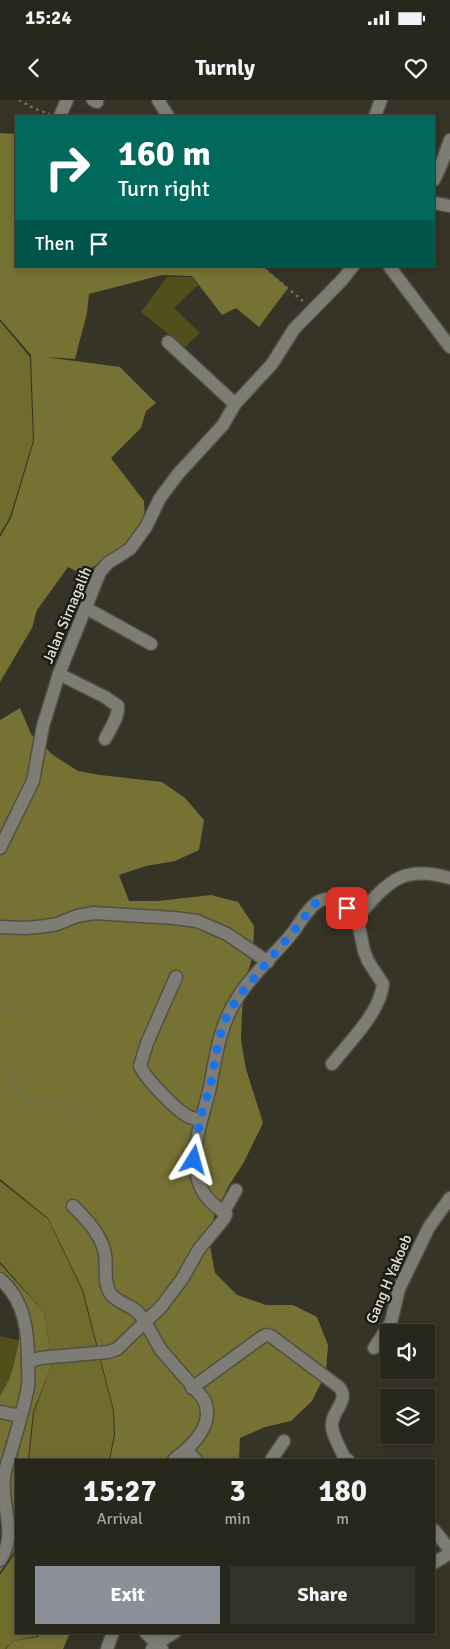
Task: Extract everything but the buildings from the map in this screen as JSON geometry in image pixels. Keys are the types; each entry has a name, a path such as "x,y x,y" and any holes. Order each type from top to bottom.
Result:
{"street":[{"path":"55,115 67,100"},
{"path":"159,100 167,115"},
{"path":"375,115 381,100"},
{"path":"435,178 450,140"},
{"path":"435,203 450,206"},
{"name":"Jalan Sirnagalih","path":"0,848 33,781 43,726 59,674 100,572 108,563 130,549 146,527 160,498 178,474 223,425 235,404 272,364 294,329 351,267"},
{"path":"390,267 450,347"},
{"path":"168,342 235,404"},
{"path":"86,608 151,644"},
{"path":"59,674 105,697 118,706 119,711 116,719 105,739"},
{"path":"357,917 379,893 403,875 425,873 450,878"},
{"path":"226,1214 206,1198 198,1182 194,1160 200,1119 210,1087 212,1068 224,1022 238,997 254,976 268,962 316,902 324,899 333,899 357,917 364,951 368,961 383,984 382,994 366,1020 332,1064"},
{"path":"0,927 26,928 46,926 77,916 94,913 174,918 196,921 227,934 268,962"},
{"path":"176,976 145,1048 140,1066 153,1084 180,1110 192,1118 200,1119"},
{"path":"226,1214 221,1210 227,1206 236,1190"},
{"name":"Gang H Yakoeb","path":"374,1348 391,1322 399,1289 425,1235 450,1198"},
{"path":"73,1206 92,1227 102,1244 105,1255 106,1284 112,1296 119,1302 134,1309 145,1322 161,1350 192,1388 203,1398 207,1407 208,1418 202,1431 186,1450 175,1459"},
{"path":"34,1360 108,1352 117,1348 160,1307 182,1279 199,1249 226,1214"},
{"path":"0,1279 9,1288 22,1312 34,1360 4,1478 4,1502 9,1534 6,1548 0,1560"},
{"path":"192,1388 262,1336 271,1336 343,1392 332,1427 344,1457 347,1459"},
{"path":"0,1412 20,1416"},
{"path":"271,1459 284,1441"},
{"path":"186,1450 195,1459"},
{"path":"435,1531 450,1552 435,1563"},
{"path":"107,1649 112,1634"},
{"path":"147,1634 157,1647 173,1634"}],"path":[{"path":"19,100 34,109 55,115"},
{"path":"262,267 312,308"},
{"path":"0,1011 9,1011"},
{"path":"0,1061 11,1073 20,1098 24,1101 51,1101 65,1105 98,1132 124,1161 208,1238"}],"shaded area":[{"path":"0,133 15,134 15,267 263,267 288,288 259,327 236,308 222,315 192,276 162,275 89,294 87,313 75,359 45,357 120,367 156,403 146,411 141,428 111,458 144,501 145,522 133,541 82,574 68,567 37,610 32,628 0,682 0,537 11,518 34,441 31,355 0,319"},
{"path":"167,277 192,277 198,285 174,308 200,333 185,347 141,312"},
{"path":"0,321 30,357 33,441 10,517 0,534"},
{"path":"20,708 31,734 53,755 78,771 162,782 185,798 204,820 199,850 175,861 146,866 119,875 129,901 158,901 211,895 238,902 254,926 253,955 245,982 241,1040 246,1069 263,1123 214,1216 210,1246 215,1273 237,1295 266,1305 293,1305 317,1317 328,1345 326,1373 312,1401 291,1421 265,1427 240,1438 239,1459 110,1459 115,1435 114,1411 83,1290 48,1218 0,1179 0,720"},
{"path":"0,1181 48,1219 82,1290 113,1410 114,1435 109,1459 29,1459 34,1412 52,1364 44,1312 0,1262"},
{"path":"0,1264 44,1312 52,1364 33,1412 28,1459 15,1459 15,1550 0,1572 0,1560 6,1548 0,1502 0,1396 9,1380 14,1364 23,1311 0,1278"},
{"path":"0,1336 22,1341 12,1410 0,1407"},
{"path":"15,1553 15,1634 39,1634 13,1641 5,1649 0,1649 0,1575"},
{"path":"40,1634 70,1634 63,1649 6,1649 13,1641 38,1637"}],"route":[{"path":"194,1160 200,1119 210,1087 212,1068 218,1044 224,1022 238,997 316,902 324,899 333,899 347,908"}]}
